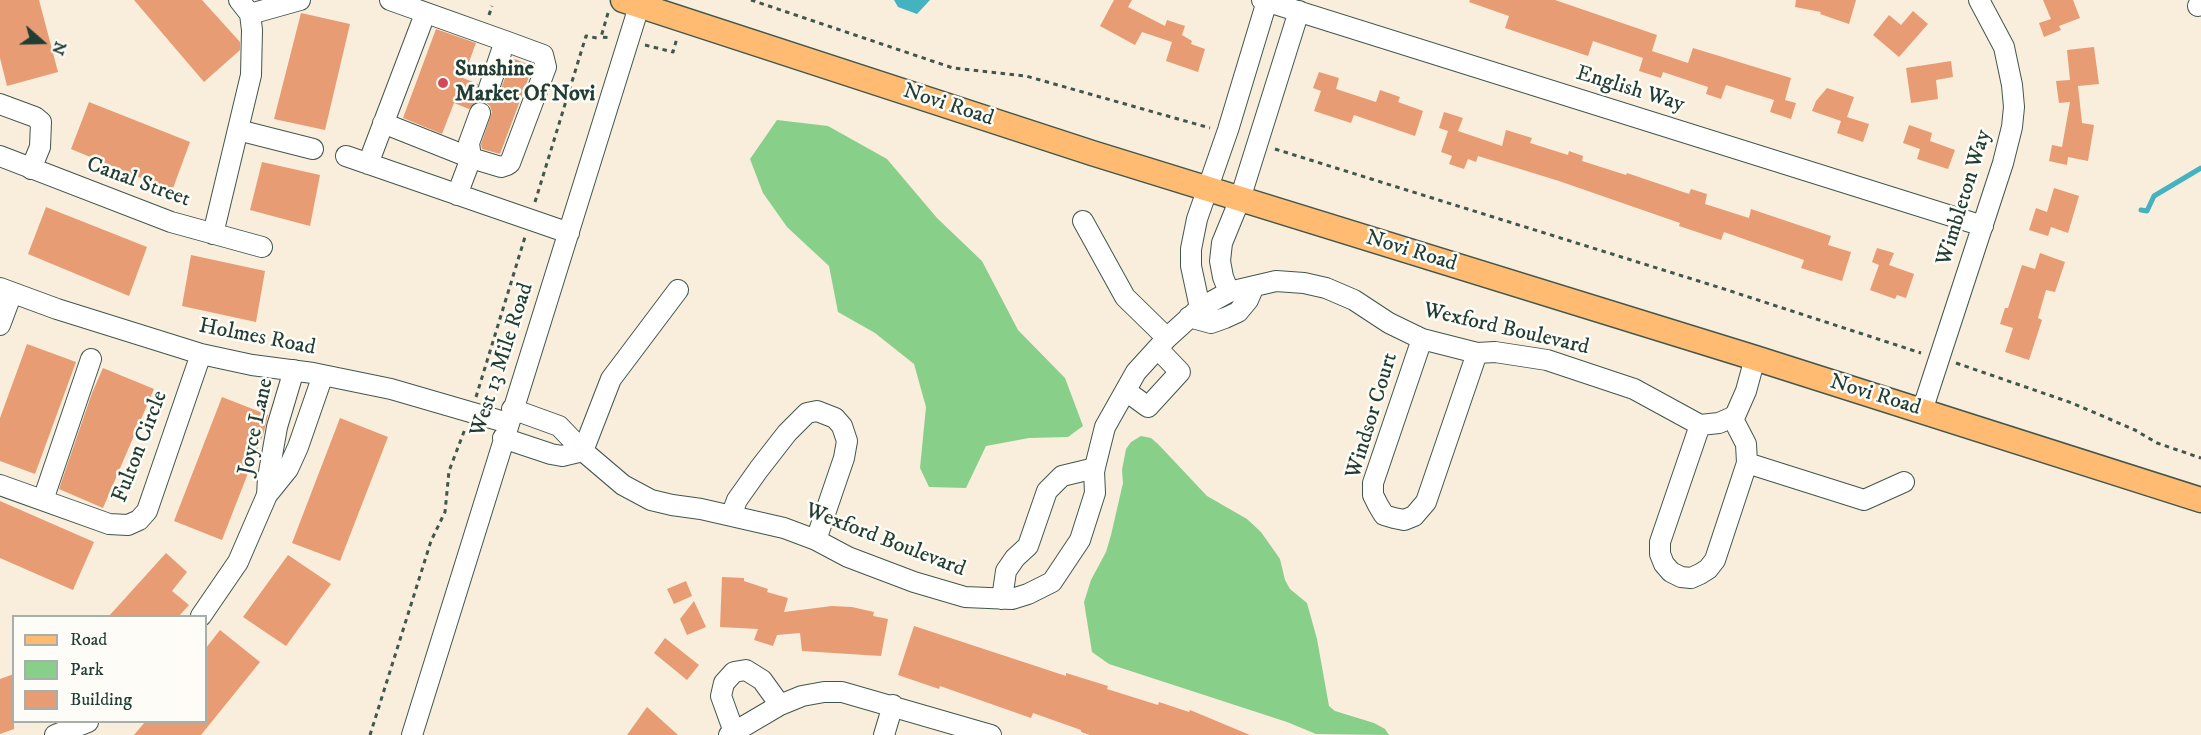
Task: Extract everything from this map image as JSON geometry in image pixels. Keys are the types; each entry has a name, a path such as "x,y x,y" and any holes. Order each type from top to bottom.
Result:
{"main road":[{"name":"Novi Road","path":"635,2 1092,153 1755,358 2201,500"}],"street":[{"path":"213,234 251,75 244,7 300,0"},
{"path":"383,123 471,158 501,166 510,163 546,68 543,55 390,0"},
{"name":"Wimbleton Way","path":"1922,411 2003,163 2012,127 2014,107 2012,86 2004,47 1979,0"},
{"path":"1254,285 1248,300 1238,312 1225,318 1211,323 1195,312 1191,249 1197,219 1228,130 1264,1"},
{"name":"English Way","path":"1264,1 1983,226"},
{"name":"West 13 Mile Road","path":"412,735 569,233 635,2"},
{"path":"1229,292 1223,278 1220,261 1222,243 1240,199 1299,11"},
{"path":"368,164 425,14"},
{"path":"489,88 506,41"},
{"path":"0,104 41,122 40,147 31,169"},
{"path":"457,195 471,158 469,143 480,113"},
{"path":"238,130 313,149"},
{"name":"Canal Street","path":"0,156 171,222 262,247"},
{"path":"346,156 569,233"},
{"path":"1083,221 1125,297 1162,344 1180,372 1148,407 1126,391"},
{"name":"Wexford Boulevard","path":"508,423 559,426 583,451 623,485 651,500 784,528 816,540 848,557 914,582 965,597 1002,599 1028,594 1052,582 1072,556 1080,540 1095,493 1095,468 1105,427 1136,372 1195,312 1229,292 1254,285 1276,281 1304,283 1326,288 1354,300 1389,323 1422,339 1477,353 1495,352 1547,360 1634,389 1700,425"},
{"path":"0,325 6,290"},
{"name":"Holmes Road","path":"6,290 57,309 201,354 391,389 508,423"},
{"path":"508,423 551,454 562,456 583,451 610,379 678,290"},
{"name":"Windsor Court","path":"1422,339 1373,483 1373,495 1384,515 1394,518 1404,520 1414,516 1426,502 1477,353"},
{"name":"Fulton Circle","path":"0,485 110,524 128,525 139,520 147,511 201,354"},
{"path":"1732,417 1746,444 1747,463 1714,560 1708,569 1692,578 1681,577 1671,572 1664,564 1659,554 1660,542 1700,425 1719,423 1732,417 1739,408 1746,391 1755,358"},
{"path":"43,500 91,359"},
{"name":"Joyce Lane","path":"267,495 277,427 294,370"},
{"name":"Joyce Lane","path":"202,615 238,562 267,495 288,469 323,375"},
{"path":"731,516 743,492 787,432 807,413 817,411 835,418 842,426 847,441 844,458 816,540"},
{"path":"1747,463 1864,500 1904,482"},
{"path":"1002,599 1006,571 1015,558 1028,546 1047,491 1062,477 1095,468"},
{"path":"780,705 762,680 746,670 734,672 724,682 722,696 731,733 780,705 802,696 842,692 991,735"},
{"path":"884,735 893,705"},
{"path":"55,735 85,723"}],"path":[{"path":"751,0 953,68 1026,76 1202,128 1228,130"},
{"path":"370,735 430,541 445,512 449,471 471,412 586,36 601,37"},
{"path":"1258,140 1284,153 1721,288 2072,403 2135,429 2157,443 2201,458"}],"green space":[{"path":"777,120 828,126 887,159 937,218 982,261 1018,330 1065,378 1083,426 1068,437 1029,438 986,446 966,488 929,487 920,468 926,407 914,364 875,333 838,312 829,266 787,227 763,193 750,159"},
{"path":"1141,436 1151,438 1158,444 1207,496 1247,519 1261,532 1280,559 1285,580 1290,589 1307,603 1317,639 1329,706 1335,711 1374,723 1385,729 1389,735 1316,734 1287,722 1109,664 1092,652 1084,602 1111,535 1123,483 1122,470 1126,449 1131,442"}],"water":[{"path":"894,0 930,0 917,14 898,7"}],"building":[{"path":"0,0 39,0 58,72 7,86 0,58"},
{"path":"134,0 202,0 240,42 240,50 204,82"},
{"path":"1114,0 1132,0 1128,7 1165,26 1167,20 1185,26 1182,35 1192,41 1191,44 1205,49 1198,72 1166,61 1172,42 1142,32 1135,45 1100,26"},
{"path":"1470,0 1555,0 1657,35 1652,51 1688,63 1693,48 1791,78 1785,100 1796,103 1791,119 1770,112 1774,100 1726,85 1721,99 1706,94 1708,87 1663,72 1661,78 1639,71 1643,58 1593,41 1588,56 1505,28 1509,16 1469,2"},
{"path":"1796,0 1856,0 1849,24 1820,14 1821,12 1795,7"},
{"path":"2043,0 2073,0 2080,18 2059,26 2061,30 2044,37 2039,23 2051,19"},
{"path":"1913,11 1928,24 1899,57 1873,35 1889,15 1901,25"},
{"path":"301,13 350,24 325,130 274,119"},
{"path":"436,29 476,43 463,78 478,84 477,91 485,99 492,100 500,92 512,58 533,66 500,154 482,149 481,144 492,112 490,106 485,102 477,101 469,109 454,103 442,134 403,118"},
{"path":"2094,47 2099,84 2078,86 2082,123 2094,125 2088,161 2068,157 2067,165 2049,161 2052,145 2062,147 2070,102 2059,103 2056,81 2070,80 2067,50"},
{"path":"1951,61 1953,77 1936,80 1938,99 1911,103 1906,68"},
{"path":"1319,72 1339,78 1336,89 1376,102 1380,90 1400,97 1398,102 1423,111 1415,136 1354,115 1351,123 1314,111 1321,91 1313,88"},
{"path":"1827,88 1854,97 1847,117 1869,124 1863,142 1837,133 1841,121 1812,111 1816,101"},
{"path":"89,102 190,142 172,191 71,149"},
{"path":"1444,112 1463,118 1458,131 1502,146 1506,130 1532,138 1530,143 1568,155 1569,151 1583,156 1582,161 1689,194 1691,189 1707,194 1705,204 1749,218 1751,209 1831,236 1828,245 1851,252 1842,281 1801,268 1804,260 1724,232 1721,240 1679,226 1680,223 1559,181 1478,156 1476,162 1468,159 1464,169 1449,164 1452,156 1441,152 1448,131 1439,128"},
{"path":"1909,125 1932,133 1930,141 1955,150 1948,169 1917,159 1920,149 1903,143"},
{"path":"262,162 320,175 310,226 250,210"},
{"path":"2054,188 2079,196 2068,233 2051,227 2048,236 2029,230 2036,208 2047,212"},
{"path":"46,207 147,247 129,296 28,254"},
{"path":"1877,248 1894,253 1889,265 1914,274 1906,298 1897,295 1895,299 1870,290 1879,265 1872,262"},
{"path":"2040,253 2065,262 2055,292 2046,290 2038,318 2042,320 2029,360 2005,352 2013,328 2000,324 2005,308 2008,308 2022,265 2035,269"},
{"path":"191,255 265,271 256,322 182,306"},
{"path":"27,344 76,362 35,474 0,461 0,418"},
{"path":"103,368 154,389 103,508 59,489"},
{"path":"222,397 268,415 264,432 222,540 174,521"},
{"path":"340,418 388,437 340,561 292,543"},
{"path":"0,501 94,542 73,590 0,558"},
{"path":"166,553 187,572 172,591 189,605 180,615 110,615"},
{"path":"288,555 331,584 286,646 243,617"},
{"path":"722,577 744,578 744,581 768,589 767,592 788,598 784,612 832,606 852,607 874,612 873,616 888,619 881,656 802,651 800,633 777,635 773,646 754,640 758,629 720,627"},
{"path":"686,581 692,596 674,604 667,589"},
{"path":"694,601 706,627 687,635 680,619"},
{"path":"914,626 1066,676 1066,673 1108,686 1107,689 1158,705 1159,702 1189,712 1190,710 1250,735 1090,735 1033,713 1031,718 940,686 939,689 898,675"},
{"path":"220,630 260,662 201,735 134,735 144,723 207,723 207,647"},
{"path":"665,638 699,665 687,680 654,653"},
{"path":"12,675 14,729 0,734 0,679"},
{"path":"647,707 678,735 627,735"}],"waterway":[{"path":"2141,210 2147,211 2154,196 2201,168"}],"place":[{"name":"Sunshine Market Of Novi","path":"443,83"}]}
